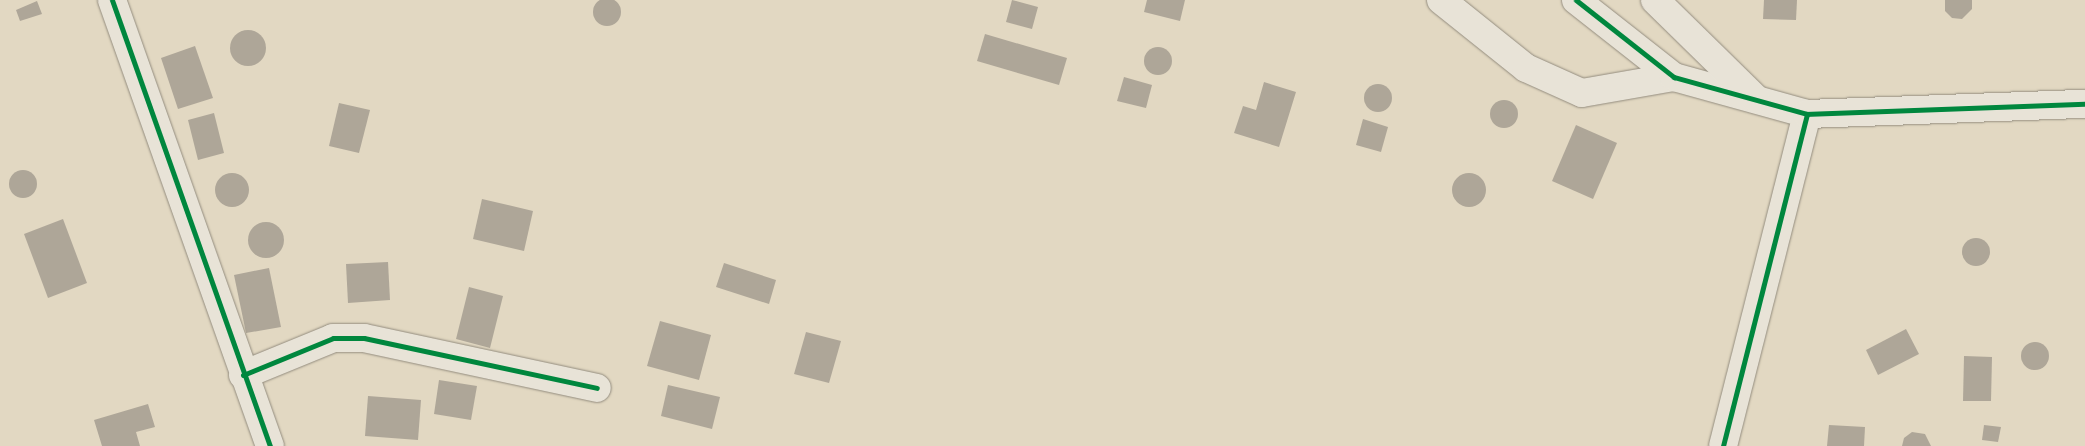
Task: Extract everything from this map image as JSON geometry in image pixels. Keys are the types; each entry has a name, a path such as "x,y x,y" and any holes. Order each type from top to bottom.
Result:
{"street":[{"path":"112,0 243,375 270,446"},
{"path":"1441,0 1526,68 1582,93 1674,77"},
{"path":"1576,0 1674,77 1807,114 2085,104"},
{"path":"1655,0 1757,100"},
{"path":"1723,446 1807,114"},
{"path":"243,375 333,338 364,338 597,388"}],"building":[{"path":"607,-2 617,2 621,12 617,22 607,26 597,22 593,12 597,2"},
{"path":"1012,0 1038,7 1032,29 1006,22"},
{"path":"1147,0 1185,0 1180,21 1144,12"},
{"path":"1764,0 1797,0 1796,20 1763,19"},
{"path":"1945,0 1972,0 1972,9 1962,19 1952,18 1945,11"},
{"path":"37,1 42,14 20,21 16,10"},
{"path":"248,30 261,35 266,48 261,61 248,66 235,61 230,48 235,35"},
{"path":"985,34 1067,58 1059,85 977,61"},
{"path":"195,46 213,98 178,109 161,58"},
{"path":"1158,47 1168,51 1172,61 1168,71 1158,75 1148,71 1144,61 1148,51"},
{"path":"1124,77 1152,85 1146,108 1117,101"},
{"path":"1264,82 1296,92 1279,147 1234,133 1243,106 1256,110"},
{"path":"1378,84 1388,88 1392,98 1388,108 1378,112 1368,108 1364,98 1368,88"},
{"path":"1504,100 1514,104 1518,114 1514,124 1504,128 1494,124 1490,114 1494,104"},
{"path":"339,103 370,110 359,153 329,146"},
{"path":"214,113 224,153 198,160 188,120"},
{"path":"1363,119 1388,127 1381,152 1356,145"},
{"path":"1576,125 1617,143 1593,199 1552,181"},
{"path":"23,170 33,174 37,184 33,194 23,198 13,194 9,184 13,174"},
{"path":"232,173 239,174 244,178 248,183 248,197 244,202 239,206 232,207 225,206 220,202 216,197 215,190 216,183 220,178 225,174"},
{"path":"1469,173 1481,178 1486,190 1481,202 1469,207 1457,202 1452,190 1457,178"},
{"path":"482,199 533,211 524,251 473,239"},
{"path":"63,219 87,283 48,298 24,234"},
{"path":"266,222 278,228 284,240 278,252 266,258 254,252 248,240 254,228"},
{"path":"1976,238 1986,242 1990,252 1986,262 1976,266 1966,262 1962,252 1966,242"},
{"path":"388,262 390,300 348,303 346,264"},
{"path":"724,263 776,280 769,304 716,287"},
{"path":"269,268 281,327 246,333 234,275"},
{"path":"469,287 503,296 490,348 456,339"},
{"path":"660,321 711,335 699,380 647,366"},
{"path":"1906,329 1919,354 1878,375 1866,350"},
{"path":"806,332 841,341 829,383 794,374"},
{"path":"2035,342 2045,346 2049,356 2045,366 2035,370 2025,366 2021,356 2025,346"},
{"path":"1964,356 1992,357 1991,401 1963,401"},
{"path":"439,380 477,386 471,420 434,414"},
{"path":"668,385 720,397 712,429 661,416"},
{"path":"368,396 421,400 418,440 365,436"},
{"path":"148,404 155,427 136,432 140,446 102,446 94,420"},
{"path":"1829,425 1865,427 1864,446 1827,446"},
{"path":"1984,425 2001,427 1998,442 1982,440"},
{"path":"1912,432 1925,434 1931,446 1902,446 1904,438"}],"cycle path":[{"path":"112,0 270,446"},
{"path":"1576,0 1674,77 1807,114 1723,446"},
{"path":"1807,114 2085,104"},
{"path":"243,375 333,338 364,338 597,388"}]}
